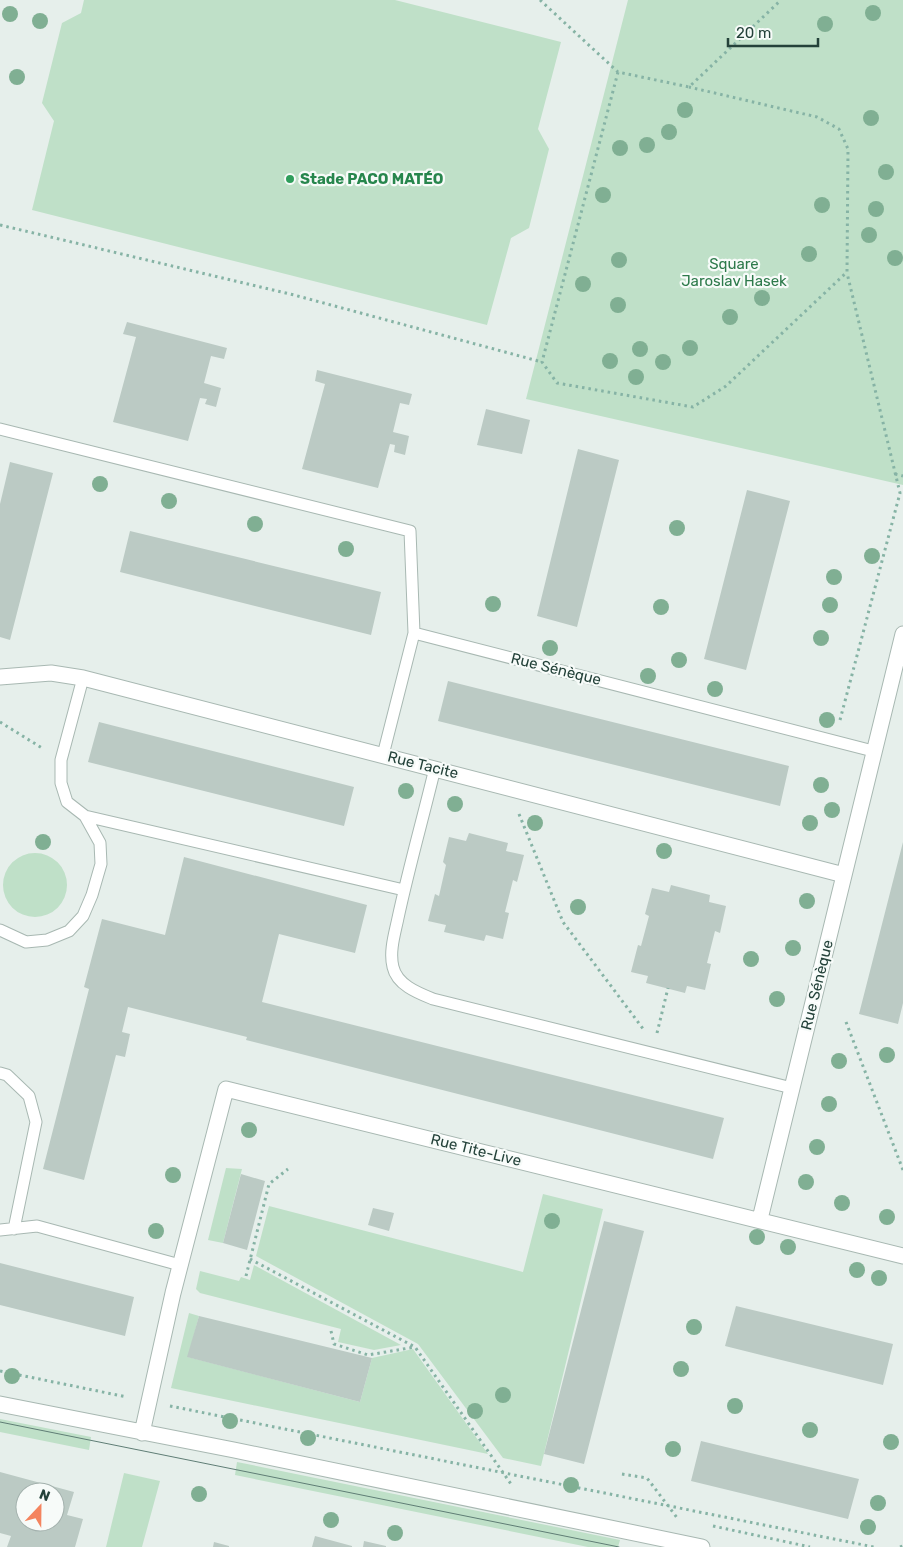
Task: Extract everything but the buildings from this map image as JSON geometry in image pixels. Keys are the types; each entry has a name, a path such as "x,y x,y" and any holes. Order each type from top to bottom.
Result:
{"street":[{"name":"Rue Sénèque","path":"760,1219 903,634"},
{"name":"Rue Tacite","path":"0,677 51,673 83,678 844,875"},
{"name":"Rue Tite-Live","path":"142,1433 180,1265 226,1089 760,1219 903,1256"},
{"path":"0,1404 234,1450 702,1547"}],"lane":[{"path":"0,429 410,531 414,633 383,755"},
{"name":"Rue Sénèque","path":"414,633 873,751"},
{"path":"0,930 26,942 47,940 69,930 83,916 101,864 100,843 85,816 67,802 61,783 61,760 83,678"},
{"path":"435,768 392,946 392,967 400,981 414,992 433,999 792,1088"},
{"path":"85,816 404,890"},
{"path":"0,1073 7,1075 29,1096 36,1122 14,1229"},
{"path":"0,1230 37,1226 180,1265"}],"path":[{"path":"540,0 618,72 817,117 839,129 848,149 847,272 900,493 835,741"},
{"path":"688,87 781,0"},
{"path":"542,362 618,72"},
{"path":"0,225 294,295 542,362 557,383 693,407 726,386 847,272"},
{"path":"895,474 903,476"},
{"path":"0,722 61,760"},
{"path":"509,788 562,922 648,1036"},
{"path":"656,1034 668,988"},
{"path":"846,1022 903,1170"},
{"path":"246,1276 269,1184 288,1169"},
{"path":"250,1259 416,1347 503,1473 527,1512"},
{"path":"331,1331 334,1344 368,1355 416,1347"},
{"path":"0,1371 874,1547"},
{"path":"622,1474 647,1478 678,1519"}],"green space":[{"name":"Stade PACO MATÉO","path":"84,0 395,0 561,42 538,129 549,149 529,228 511,238 487,325 32,210 54,121 42,103 62,23 81,13"},
{"name":"Square Jaroslav Hasek","path":"628,0 903,0 903,485 526,399"},
{"path":"29,853 41,853 58,862 65,873 67,885 65,897 58,908 41,917 29,917 17,912 8,903 3,891 3,879 8,867 17,858"},
{"path":"226,1168 242,1169 223,1243 208,1240"},
{"path":"543,1194 603,1209 541,1466 503,1458 418,1344 256,1256 269,1206 523,1272"},
{"path":"254,1265 401,1345 374,1350 338,1342 341,1329 200,1293 196,1289 200,1271 239,1281 241,1277 250,1280"},
{"path":"189,1313 199,1316 188,1357 360,1402 372,1358 413,1349 488,1454 171,1388"},
{"path":"0,1419 91,1437 89,1450 0,1432"},
{"path":"237,1462 620,1540 618,1547 588,1547 235,1475"},
{"path":"124,1473 160,1481 142,1547 106,1547"}],"tram line":[{"path":"0,1422 619,1547"}],"place":[{"name":"Stade PACO MATÉO","path":"290,179"}]}
